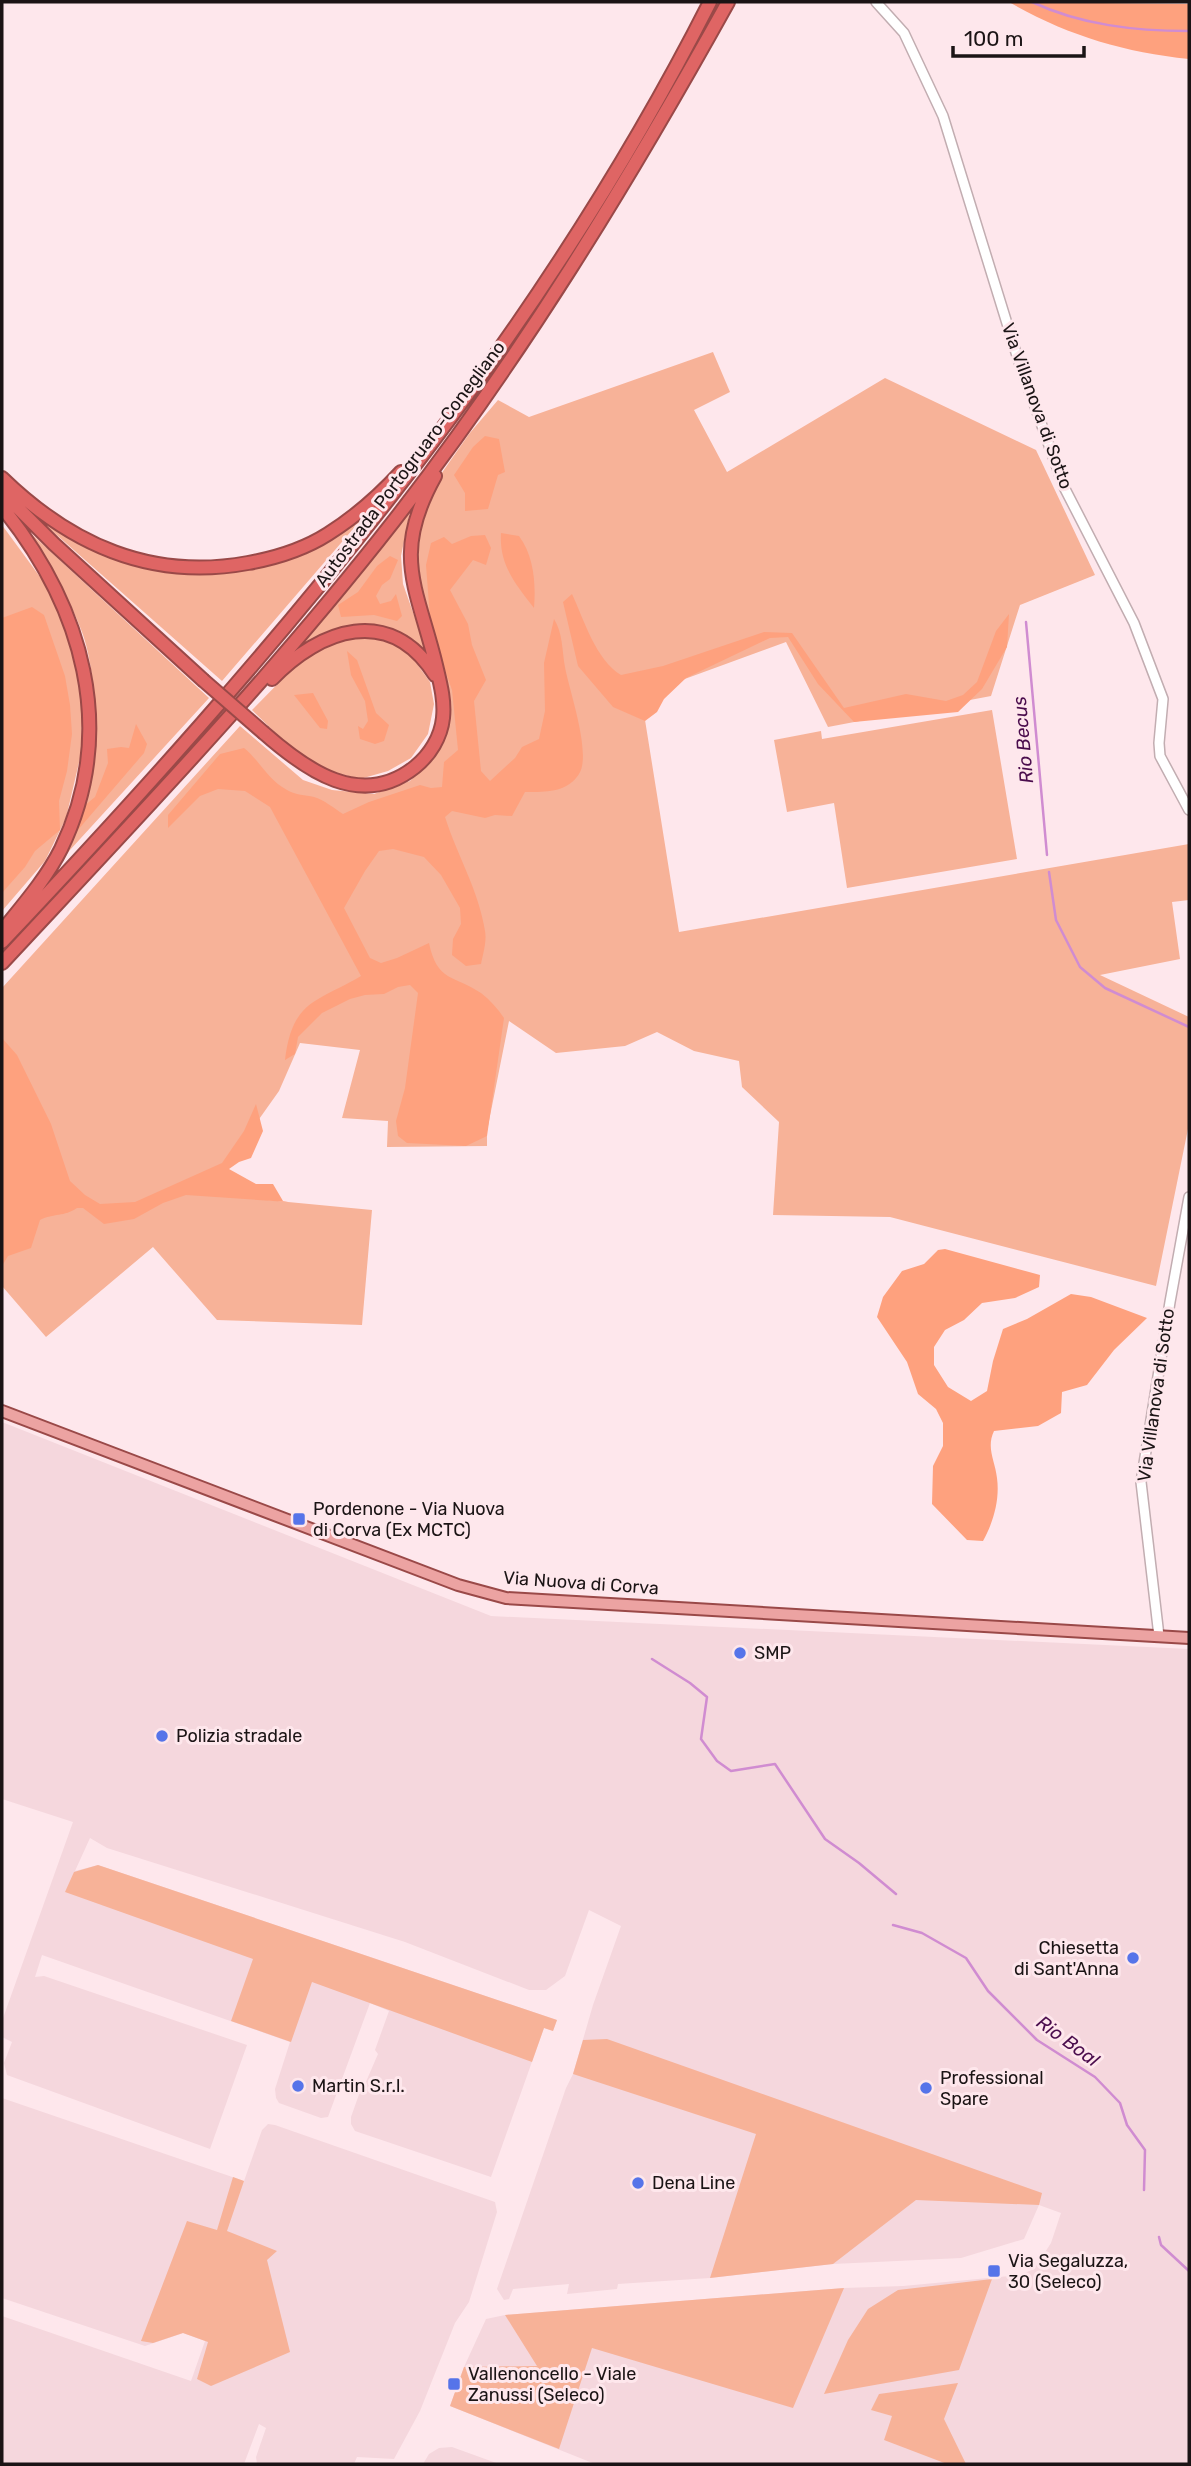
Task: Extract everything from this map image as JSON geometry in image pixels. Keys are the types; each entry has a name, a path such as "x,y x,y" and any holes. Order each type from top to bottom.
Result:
{"highway":[{"name":"Autostrada Portogruaro-Conegliano","path":"2,942 217,709 374,519 467,396 602,195 670,81 710,2"},
{"name":"Autostrada Portogruaro-Conegliano","path":"2,963 150,805 317,617 394,521 482,401 571,270 615,200 728,2"},
{"path":"2,478 42,513 97,547 152,565 210,568 234,566 281,556 327,535 377,496 444,426"},
{"path":"2,492 54,544 282,749 323,776 358,786 377,785 404,775 429,752 437,739 443,720 441,685 412,580 411,545 413,530 428,489 461,430"},
{"path":"2,507 42,565 75,633 87,680 90,732 82,790 60,850 29,898 2,931"},
{"path":"150,805 205,755 289,662 320,641 353,631 368,630 393,637 418,652 441,685"}],"main road":[{"name":"Via Nuova di Corva","path":"2,1411 458,1585 506,1598 1189,1637"}],"street":[{"name":"Via Villanova di Sotto","path":"876,2 904,33 943,117 1018,359 1064,487 1133,624 1164,699 1160,756 1189,810"},
{"name":"Via Villanova di Sotto","path":"1159,1636 1141,1482 1189,1197"}],"shaded area":[{"path":"1009,2 1189,4 1189,59 1118,47 1052,24"},
{"path":"713,352 730,392 694,410 727,472 885,378 1036,450 1095,575 1020,605 991,696 828,727 786,642 641,695 679,932 1189,844 1189,900 1172,902 1180,959 1100,975 1189,1017 1189,1124 1156,1286 890,1217 773,1215 779,1122 742,1087 739,1061 694,1051 657,1032 625,1046 556,1053 509,1021 487,1131 487,1146 387,1147 388,1121 342,1118 360,1050 300,1043 279,1091 206,1194 372,1210 362,1325 217,1320 153,1247 46,1337 2,1286 2,988 240,726 303,780 332,790 374,794 410,781 441,747 451,717 445,675 417,586 414,547 418,523 439,477 469,434 498,400 529,417"},
{"path":"485,436 499,439 505,472 498,475 488,509 465,511 465,493 454,475 473,447"},
{"path":"410,511 401,556 403,584 427,652 399,632 371,625 335,631 301,646"},
{"path":"33,514 65,536 119,560 182,574 241,569 312,548 366,514 222,681"},
{"path":"2,525 46,585 70,638 83,693 81,754 66,818 45,861 2,911"},
{"path":"25,528 209,698 59,862 82,809 92,775 95,712 91,668 82,632 70,604"},
{"path":"501,533 519,536 528,552 535,589 534,608 506,564"},
{"path":"485,535 491,548 486,565 473,560 450,590 468,624 472,645 486,680 474,701 481,771 490,781 515,758 522,747 539,739 545,711 544,663 554,619 561,636 581,737 582,765 574,780 562,788 525,792 512,816 495,815 485,818 452,811 445,817 482,916 485,939 481,964 466,966 452,955 453,939 461,924 460,908 441,875 424,857 393,849 379,851 344,908 370,958 381,963 429,943 432,956 442,971 481,993 504,1018 487,1136 466,1146 407,1143 398,1136 396,1121 405,1088 418,993 410,985 398,987 384,994 350,999 322,1013 298,1037 295,1054 285,1060 294,1025 309,1005 361,976 270,807 245,791 218,789 200,796 168,828 168,815 220,754 244,748 280,786 294,793 318,798 343,814 420,785 442,787 444,762 458,750 452,690 431,630 426,565 431,543 444,537 452,544 471,536"},
{"path":"390,556 398,560 390,579 382,585 376,596 380,604 391,601 396,594 402,616 397,621 374,615 341,617 338,605 358,592 377,566"},
{"path":"572,594 604,660 621,675 663,666 764,632 792,633 844,708 906,694 946,701 963,695 977,682 996,631 1009,614 1007,647 982,689 958,712 854,722 818,684 788,637 770,638 686,678 664,699 657,712 645,721 613,707 578,666 563,602"},
{"path":"32,607 44,615 65,676 72,734 67,771 59,801 60,830 35,851 2,893 2,618"},
{"path":"347,637 377,637 407,650 430,682 434,704 428,734 411,758 388,771 360,779 329,771 292,749 252,710 305,656"},
{"path":"347,651 357,660 376,713 389,725 384,741 375,744 360,739 358,726 363,729 368,721 365,701 351,675"},
{"path":"313,693 328,721 327,729 320,728 294,695"},
{"path":"992,710 1017,859 847,888 834,803 787,812 774,740 821,731 822,739"},
{"path":"136,724 147,744 144,753 77,831 84,806 95,797 108,763 107,749 129,748"},
{"path":"2,1038 17,1055 51,1124 70,1181 100,1204 135,1202 222,1163 244,1131 256,1104 263,1131 251,1158 229,1169 256,1184 273,1184 283,1201 288,1202 186,1195 163,1203 134,1219 104,1224 83,1208 77,1208 40,1220 31,1248 8,1256 2,1266"},
{"path":"945,1249 1040,1275 1039,1287 1015,1298 982,1303 964,1320 945,1330 934,1347 934,1365 948,1387 971,1401 987,1391 1003,1329 1071,1294 1091,1297 1147,1318 1114,1350 1087,1385 1062,1392 1061,1413 1038,1426 994,1431 991,1449 997,1478 997,1503 983,1541 967,1540 932,1504 933,1466 943,1446 943,1423 936,1409 918,1394 907,1362 877,1317 883,1297 902,1271 924,1264 938,1250"},
{"path":"2,1422 491,1616 1189,1649 1189,2464 595,2464 450,2406 486,2319 505,2315 1020,2275 1034,2269 1051,2243 1061,2213 1039,2205 1024,2239 961,2258 833,2264 710,2278 618,2284 617,2289 567,2294 569,2284 513,2289 509,2299 504,2300 497,2289 573,2074 593,2005 621,1926 589,1910 565,1976 546,1990 529,1990 405,1942 107,1848 90,1838 75,1871 98,1865 557,2020 553,2031 544,2028 491,2177 355,2131 351,2117 362,2086 378,2054 375,2050 389,2011 370,2003 328,2117 321,2118 279,2103 276,2098 275,2089 290,2042 42,1955 35,1977 44,1976 247,2045 210,2149 7,2075 4,2063 12,2042 2,2037 2,2021 73,1822 2,1799"},
{"path":"98,1865 557,2020 553,2031 544,2028 532,2062 312,1982 291,2042 231,2021 253,1959 65,1892 74,1872"},
{"path":"607,2039 1042,2193 1039,2205 916,2200 833,2264 710,2278 756,2134 573,2074 583,2040"},
{"path":"2,2098 244,2181 262,2130 268,2124 495,2202 497,2212 469,2302 455,2323 420,2411 394,2459 357,2457 354,2464 257,2464 256,2457 266,2428 259,2424 244,2464 2,2464 2,2316 191,2381 205,2341 183,2333 145,2346 2,2298"},
{"path":"233,2177 244,2181 227,2231 277,2251 267,2260 290,2352 211,2386 197,2379 208,2342 183,2333 153,2343 141,2341 187,2221 217,2230"},
{"path":"992,2279 959,2370 824,2394 848,2340 868,2309 898,2290"},
{"path":"844,2288 793,2408 592,2348 559,2449 450,2406 464,2367 537,2366 505,2315"},
{"path":"958,2383 944,2419 966,2464 947,2464 884,2440 892,2416 871,2410 879,2394"},
{"path":"452,2447 499,2464 423,2464 429,2454 439,2448"}],"waterway":[{"path":"1032,2 1070,16 1109,25 1189,31"},
{"name":"Rio Becus","path":"1026,622 1047,855"},
{"name":"Rio Becus","path":"1049,872 1056,920 1080,967 1105,988 1189,1027"},
{"name":"Rio Boal","path":"652,1659 707,1697 701,1739 717,1761 731,1771 775,1764 825,1839 896,1894"},
{"name":"Rio Boal","path":"893,1925 922,1933 966,1958 988,1991 1037,2040 1095,2077 1120,2103 1127,2125 1145,2150 1144,2190"},
{"name":"Rio Boal","path":"1159,2237 1161,2245 1189,2271"}],"place":[{"name":"Pordenone - Via Nuova di Corva (Ex MCTC)","path":"299,1519"},
{"name":"SMP","path":"740,1653"},
{"name":"Polizia stradale","path":"162,1736"},
{"name":"Chiesetta di Sant'Anna","path":"1133,1958"},
{"name":"Martin S.r.l.","path":"298,2086"},
{"name":"Professional Spare","path":"926,2088"},
{"name":"Dena Line","path":"638,2183"},
{"name":"Via Segaluzza, 30 (Seleco)","path":"994,2271"},
{"name":"Vallenoncello - Viale Zanussi (Seleco)","path":"454,2384"}]}
